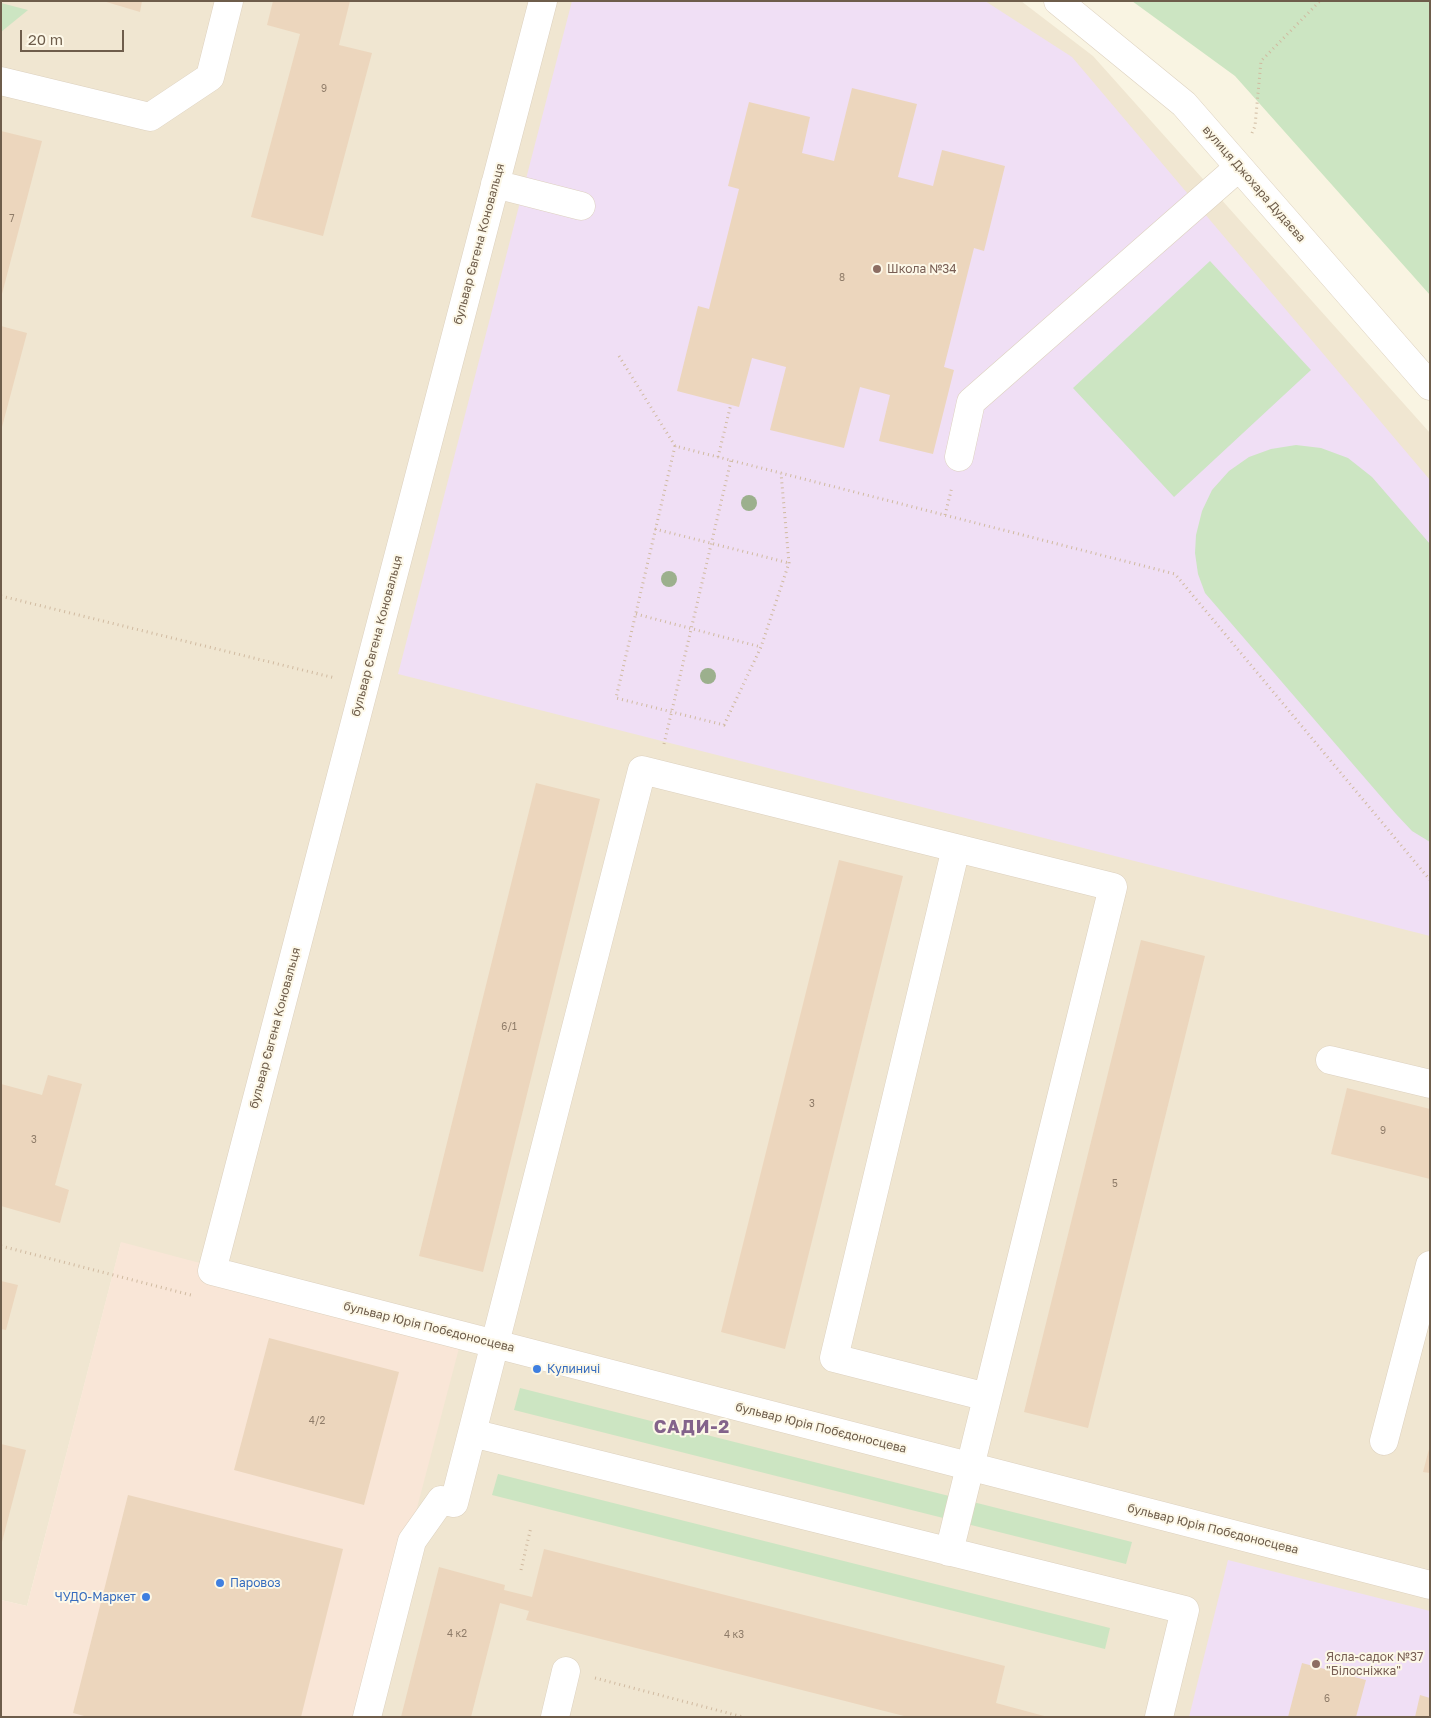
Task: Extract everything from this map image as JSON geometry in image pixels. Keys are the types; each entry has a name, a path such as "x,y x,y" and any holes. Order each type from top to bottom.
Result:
{"street":[{"path":"1,81 150,117 210,77 229,1"},
{"name":"бульвар Євгена Коновальця","path":"212,1271 543,1"},
{"name":"вулиця Джохара Дудаєва","path":"1058,1 1184,104 1430,386"},
{"path":"958,457 971,402 1239,167"},
{"path":"495,184 581,206"},
{"path":"367,1717 412,1541 441,1500 454,1503 642,770 1114,887 949,1552"},
{"path":"956,848 834,1358 986,1398"},
{"path":"1330,1060 1430,1084"},
{"path":"1384,1441 1430,1265"},
{"name":"бульвар Юрія Побєдоносцева","path":"212,1271 1430,1585"},
{"path":"472,1433 1184,1610 1159,1717"},
{"path":"555,1717 566,1671"}],"path":[{"path":"1239,167 1255,126 1262,61 1320,1"},
{"path":"619,356 675,446 1175,574 1430,880"},
{"path":"718,456 731,404"},
{"path":"675,446 616,698 724,725 761,647 789,563 781,473"},
{"path":"672,712 731,460"},
{"path":"655,530 789,563"},
{"path":"1,596 364,685"},
{"path":"636,614 761,647"},
{"path":"1,1246 205,1299 212,1271"},
{"path":"521,1570 531,1527"},
{"path":"566,1671 743,1717"}],"shaded area":[{"path":"1,1 1021,1 1093,56 1430,433 1430,1717 362,1717 121,1243 27,1606 1,1600"},
{"name":"Школа №34","path":"572,1 985,1 1072,57 1430,480 1430,936 398,674"},
{"path":"121,1242 463,1333 362,1717 1,1717 1,1600 27,1606"},
{"name":"Ясла-садок №37 \"Білосніжка\"","path":"1228,1560 1430,1611 1430,1717 1189,1717"}],"green space":[{"path":"1132,1 1430,1 1430,295 1235,76"},
{"path":"1,3 28,10 1,32"},
{"path":"1210,261 1311,370 1174,497 1073,388"},
{"path":"1296,445 1321,448 1348,458 1372,477 1430,544 1430,842 1412,831 1396,814 1205,593 1198,574 1195,553 1196,535 1202,511 1212,490 1229,471 1249,457 1271,449"},
{"path":"520,1388 1132,1542 1126,1564 514,1410"},
{"path":"498,1474 1110,1628 1105,1649 492,1495"}],"building":[{"path":"103,1 142,1 140,12"},
{"path":"273,1 350,1 339,45 372,53 323,236 251,217 300,34 267,25"},
{"path":"852,88 917,104 898,177 933,186 942,150 1005,166 984,251 974,248 944,367 954,370 933,454 879,441 890,395 860,387 844,448 770,430 786,367 752,358 739,407 677,391 698,306 709,309 739,189 728,186 749,102 810,117 802,153 834,161"},
{"path":"1,131 42,141 2,294 1,294"},
{"path":"1,326 27,333 2,427 1,427"},
{"path":"536,783 600,799 483,1272 419,1256"},
{"path":"839,860 903,876 785,1349 721,1332"},
{"path":"1141,940 1205,956 1088,1428 1024,1412"},
{"path":"48,1075 82,1084 55,1185 69,1190 60,1223 1,1206 1,1084 42,1095"},
{"path":"1347,1088 1430,1109 1430,1179 1331,1154"},
{"path":"1,1281 18,1285 6,1330 1,1329"},
{"path":"269,1338 399,1372 364,1505 234,1470"},
{"path":"1,1444 26,1450 2,1542 1,1542"},
{"path":"1430,1449 1430,1473 1423,1472"},
{"name":"Паровоз","path":"128,1495 343,1549 301,1717 88,1717 73,1713"},
{"path":"544,1549 1005,1666 996,1703 1048,1717 908,1717 526,1620 529,1611 500,1603 471,1717 401,1717 439,1567 505,1585 504,1590 532,1597"},
{"path":"1302,1663 1366,1680 1356,1717 1288,1717"},
{"path":"1420,1695 1430,1698 1430,1717 1415,1717"}],"place":[{"name":"Школа №34","path":"877,269"},
{"name":"Кулиничі","path":"537,1369"},
{"name":"Паровоз","path":"220,1583"},
{"name":"ЧУДО-Маркет","path":"146,1597"},
{"name":"Ясла-садок №37 \"Білосніжка\"","path":"1316,1664"}],"district":[{"name":"САДИ-2","path":"692,1427"}]}
